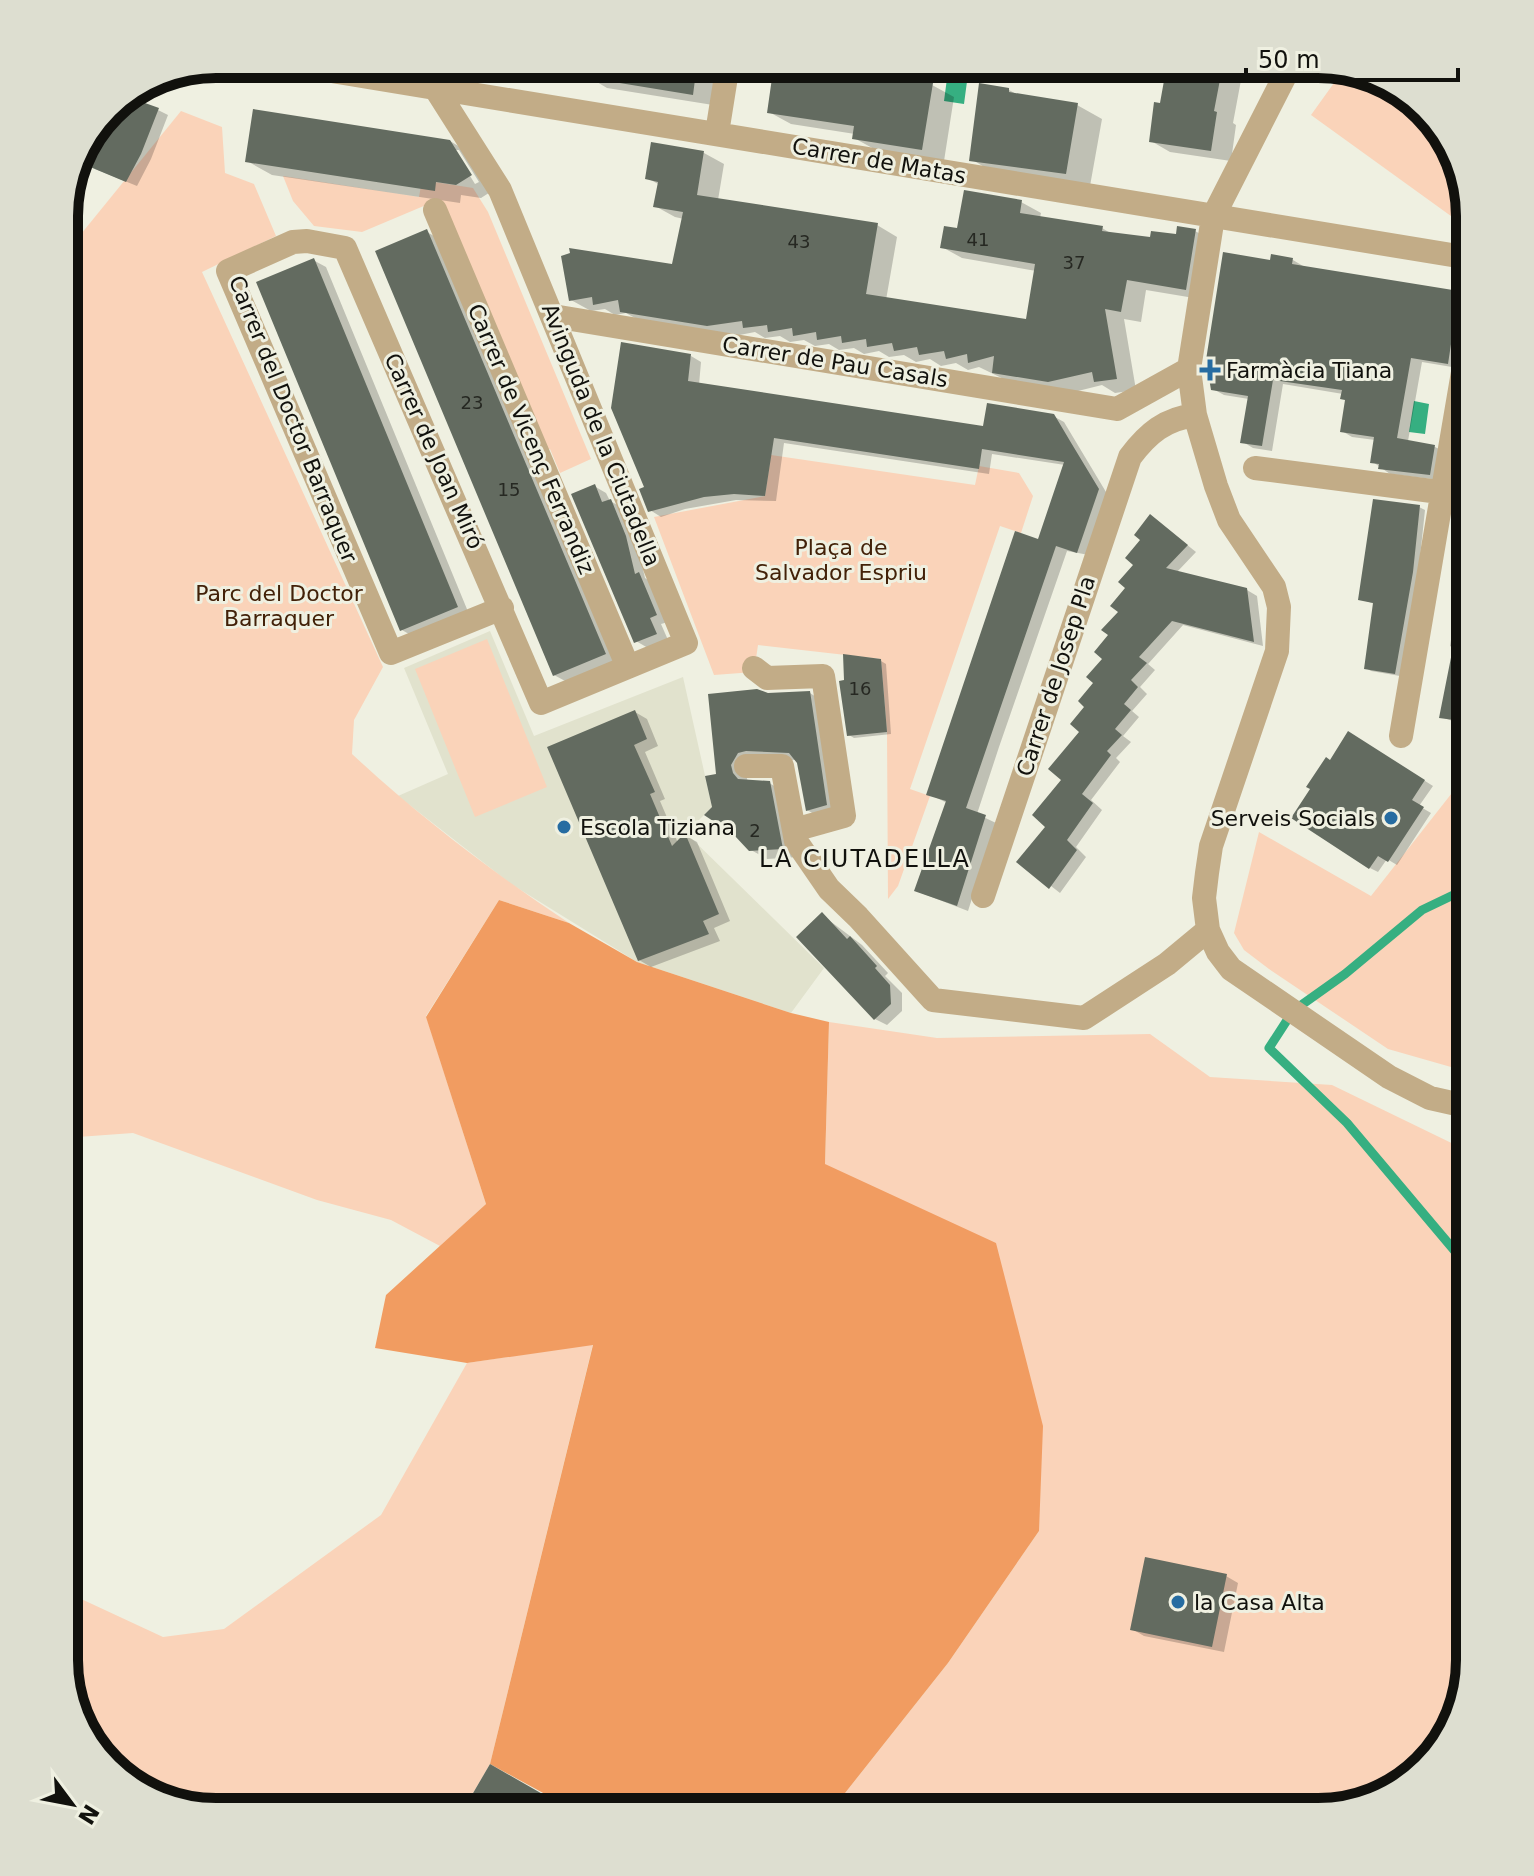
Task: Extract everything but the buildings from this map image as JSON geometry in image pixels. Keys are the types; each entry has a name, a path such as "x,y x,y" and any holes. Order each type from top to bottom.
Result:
{"street":[{"name":"Carrer de Matas","path":"370,78 1456,256"},
{"name":"Avinguda de la Ciutadella","path":"430,78 500,190 686,643 541,703"},
{"path":"717,133 726,78"},
{"path":"1284,78 1213,217 1189,369 1195,415 1216,486 1229,520 1274,587 1280,629 1277,651 1211,846 1204,898 1208,930 1218,952 1231,969 1389,1077 1430,1098 1456,1104"},
{"name":"Carrer de Vicenç Ferrandiz","path":"435,210 628,667"},
{"name":"Carrer de Joan Miró","path":"293,242 307,241 345,248 541,703"},
{"name":"Carrer del Doctor Barraquer","path":"293,242 228,271 391,653 502,608"},
{"name":"Carrer de Pau Casals","path":"553,316 1133,400 1178,399 1187,403 1195,415"},
{"path":"1130,457 1125,426 1133,400 1189,369"},
{"path":"1133,400 1148,423 1148,434"},
{"path":"1401,736 1456,414"},
{"name":"Carrer de Josep Pla","path":"983,896 1130,457 1148,434 1184,416 1195,415"},
{"path":"1255,468 1456,494"},
{"path":"754,668 767,678 823,676 844,816 794,830"},
{"path":"746,766 782,766 796,841 829,889 933,1000 1084,1018 1167,964 1208,930"}],"shaded area":[{"path":"947,78 967,78 964,104 944,101"},
{"path":"1414,401 1429,404 1425,434 1409,432"},
{"name":"Escola Tiziana","path":"490,631 534,736 683,677 712,807 686,833 824,968 791,1013 637,962 511,884 398,796 448,774 404,668"},
{"path":"499,900 569,923 637,962 791,1013 829,1022 825,1164 996,1243 1043,1426 1039,1531 948,1663 841,1798 552,1798 490,1764 593,1345 467,1363 375,1348 386,1295 486,1204 426,1017"}],"green space":[{"path":"1336,80 1371,88 1402,106 1416,118 1442,155 1455,198 1456,220 1311,115"},
{"name":"Parc del Doctor Barraquer","path":"181,111 222,127 225,173 254,184 276,236 202,272 383,667 354,720 352,754 457,843 569,923 499,900 426,1016 486,1204 440,1246 391,1220 317,1200 133,1133 78,1137 78,238"},
{"path":"283,176 419,197 422,180 473,188 488,212 591,459 560,473 550,449 544,451 438,200 362,232 314,226 293,201"},
{"name":"Plaça de Salvador Espriu","path":"771,455 975,485 979,466 1019,473 1033,496 1021,533 1000,526 910,789 930,796 898,886 888,899 887,732 881,659 758,645 754,672 714,675 654,517 765,496"},
{"path":"487,639 547,787 475,817 415,669"},
{"path":"1456,788 1456,1068 1388,1049 1269,969 1244,950 1234,933 1259,832 1371,896"},
{"path":"829,1022 937,1038 1150,1034 1210,1077 1332,1085 1456,1145 1455,1678 1442,1721 1433,1737 1409,1764 1379,1784 1336,1797 841,1798 948,1663 1039,1531 825,1164"},
{"path":"593,1344 490,1764 470,1798 216,1798 189,1795 172,1791 139,1775 112,1751 92,1721 79,1678 78,1598 163,1637 224,1629 381,1515 467,1363"}],"waterway":[{"path":"1456,894 1422,910 1345,974 1293,1011 1269,1048 1347,1123 1456,1252"}],"place":[{"name":"Farmàcia Tiana","path":"1210,370"},
{"name":"Serveis Socials","path":"1391,818"},
{"name":"Escola Tiziana","path":"564,827"},
{"name":"la Casa Alta","path":"1178,1602"}],"district":[{"name":"LA CIUTADELLA","path":"865,859"}]}
